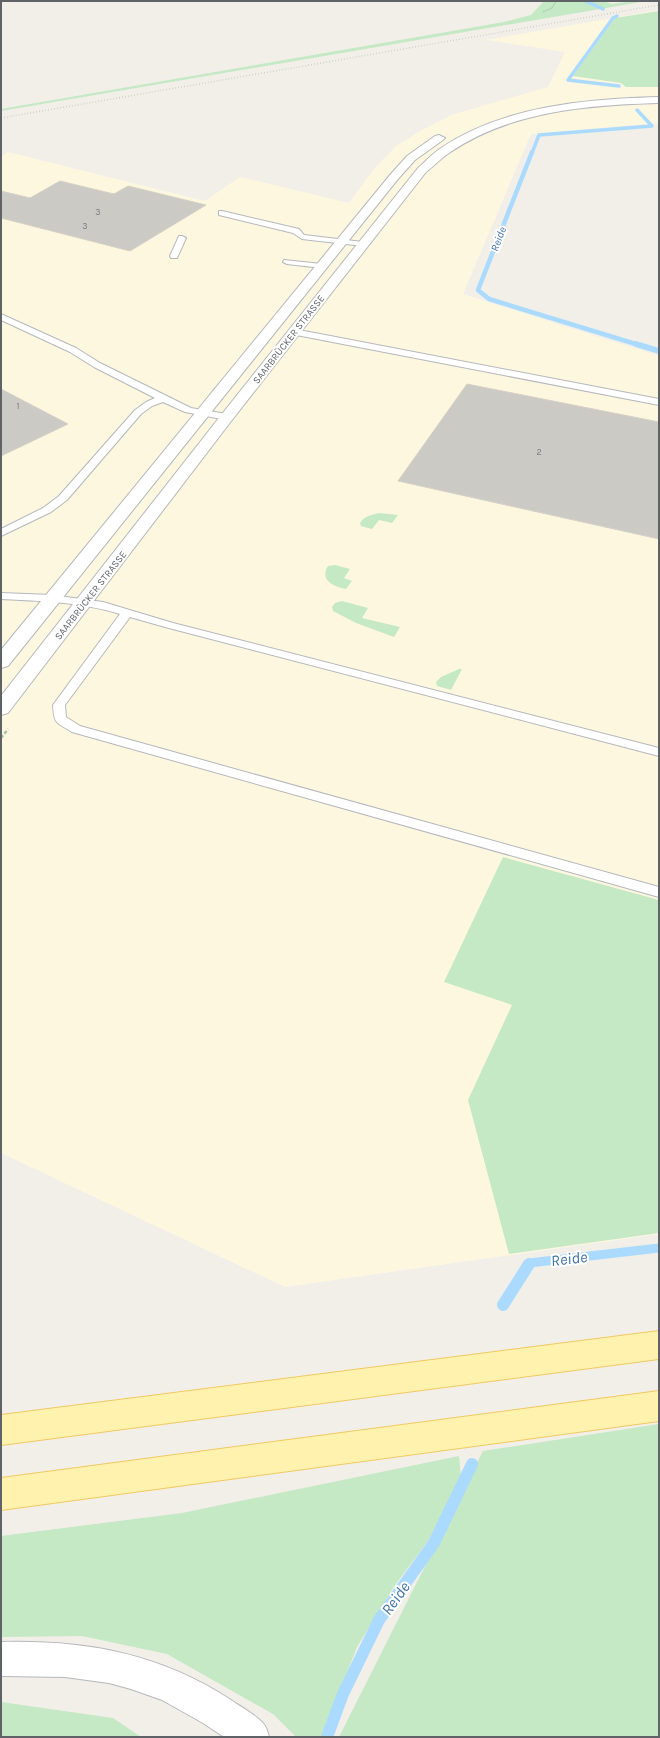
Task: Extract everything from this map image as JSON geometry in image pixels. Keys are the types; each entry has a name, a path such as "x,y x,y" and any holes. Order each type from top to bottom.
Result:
{"main road":[{"path":"1,1430 659,1345"},
{"path":"1,1494 659,1406"}],"street":[{"path":"465,125 507,111 544,103 606,94 659,92"},
{"name":"SAARBRÜCKER STRASSE","path":"1,709 83,602 142,529 226,417 430,161 448,147 474,133 507,121 559,109 612,102 659,100"},
{"name":"SAARBRÜCKER STRASSE","path":"1,662 402,167 420,150 448,133"},
{"path":"1,1659 42,1658 80,1661 127,1670 179,1690 229,1720 251,1737"}],"lane":[{"path":"222,213 296,230 302,237"},
{"path":"294,242 302,237 363,244"},
{"path":"174,256 182,238"},
{"path":"287,262 322,266"},
{"path":"1,317 74,350 97,365 181,407 202,413 226,417"},
{"path":"294,332 659,402"},
{"path":"1,533 47,510 63,498 138,412 149,404 163,398"},
{"path":"1,596 52,598 103,605 127,613 659,752"},
{"path":"127,613 59,705 60,719 76,729 659,892"}],"path":[{"path":"543,12 552,8 556,1"}],"shaded area":[{"path":"659,10 659,123 531,134 463,294 659,356 659,1234 285,1287 1,1153 1,157 8,152 205,201 240,177 349,203 374,169 396,146 451,115 548,87 565,52 487,40"}],"green space":[{"path":"544,1 603,1 612,4 632,1 647,1 1,111 1,109 504,22 531,15"},
{"path":"659,11 659,87 626,87 621,83 573,76 615,18"},
{"path":"379,513 398,515 392,523 379,520 372,529 361,526 360,523 368,516"},
{"path":"335,565 350,569 344,578 352,581 346,589 333,585 329,582 325,575 328,566"},
{"path":"342,601 368,608 362,618 400,627 394,637 356,623 333,611 332,607 335,603"},
{"path":"462,669 451,690 437,686 436,682 441,677"},
{"path":"503,857 659,900 659,1233 509,1254 468,1100 512,1005 444,982"},
{"path":"659,1424 659,1737 339,1737 483,1451"},
{"path":"459,1456 461,1478 431,1537 395,1585 357,1647 322,1737 296,1737 273,1714 167,1654 82,1636 1,1637 1,1536 182,1513"},
{"path":"1,1702 113,1718 141,1737 1,1737"}],"building":[{"path":"60,181 114,194 128,186 206,205 130,251 1,218 1,191 30,198"},
{"path":"467,384 659,422 659,539 398,481"},
{"path":"1,389 68,424 1,456"}],"waterway":[{"name":"Reide","path":"585,1 603,9"},
{"name":"Reide","path":"617,16 613,18 568,80 619,86"},
{"name":"Reide","path":"532,153 539,135 652,126 637,110"},
{"name":"Reide","path":"532,152 478,290 489,299 639,345"},
{"name":"Reide","path":"636,344 659,351"},
{"name":"Reide","path":"528,1265 529,1263 659,1248"},
{"name":"Reide","path":"503,1305 529,1264"},
{"name":"Reide","path":"327,1737 343,1694 379,1620 434,1543 472,1464"}],"railway":[{"path":"1,118 659,5"}]}
